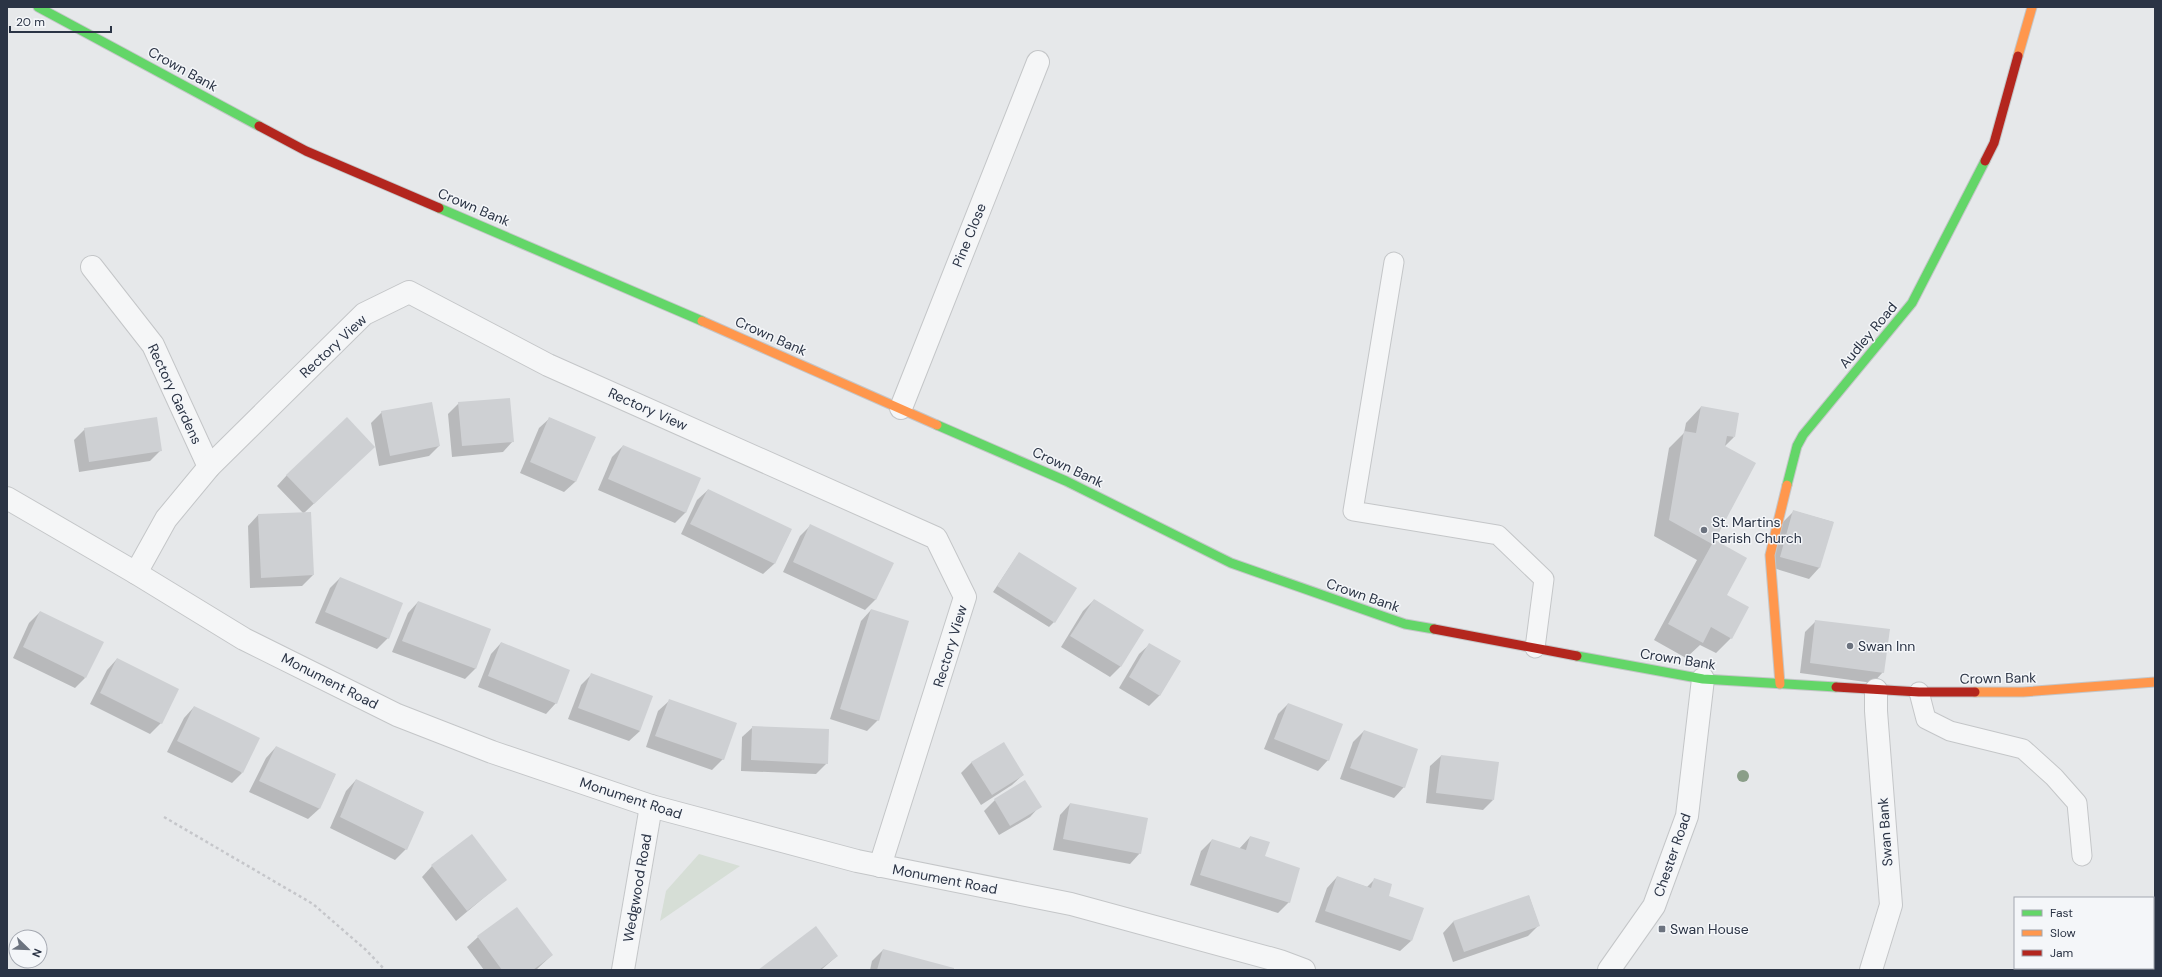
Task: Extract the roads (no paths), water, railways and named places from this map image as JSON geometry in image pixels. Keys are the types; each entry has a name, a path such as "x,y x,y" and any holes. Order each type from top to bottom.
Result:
{"street":[{"name":"Crown Bank","path":"38,7 306,151 901,408 1066,481 1231,563 1405,624 1703,679 1919,692 2022,692 2155,682"},
{"name":"Audley Road","path":"1780,684 1770,555 1797,446 1803,435 1912,303 1994,143 2032,7"},
{"name":"Pine Close","path":"901,408 1038,62"},
{"name":"Rectory Gardens","path":"92,267 154,345 209,467"},
{"name":"Rectory View","path":"136,573 166,519 209,467 364,314 409,292 548,365 936,538 965,597 880,866"},
{"name":"Monument Road","path":"7,498 136,573 244,639 397,715 492,752 651,806 880,866 1071,904 1280,961 1304,970"},
{"name":"Chester Road","path":"1609,970 1654,906 1687,816 1703,679"},
{"name":"Swan Bank","path":"1871,970 1891,905 1876,690"},
{"name":"Wedgwood Road","path":"623,970 651,806"}],"lane":[{"path":"1394,262 1353,511 1498,535 1544,579 1535,648"},
{"path":"1919,692 1926,719 1950,731 2023,748 2054,777 2077,803 2082,856"}],"place":[{"name":"St. Martins Parish Church","path":"1704,530"},
{"name":"Swan Inn","path":"1850,646"},
{"name":"Swan House","path":"1662,929"}]}
